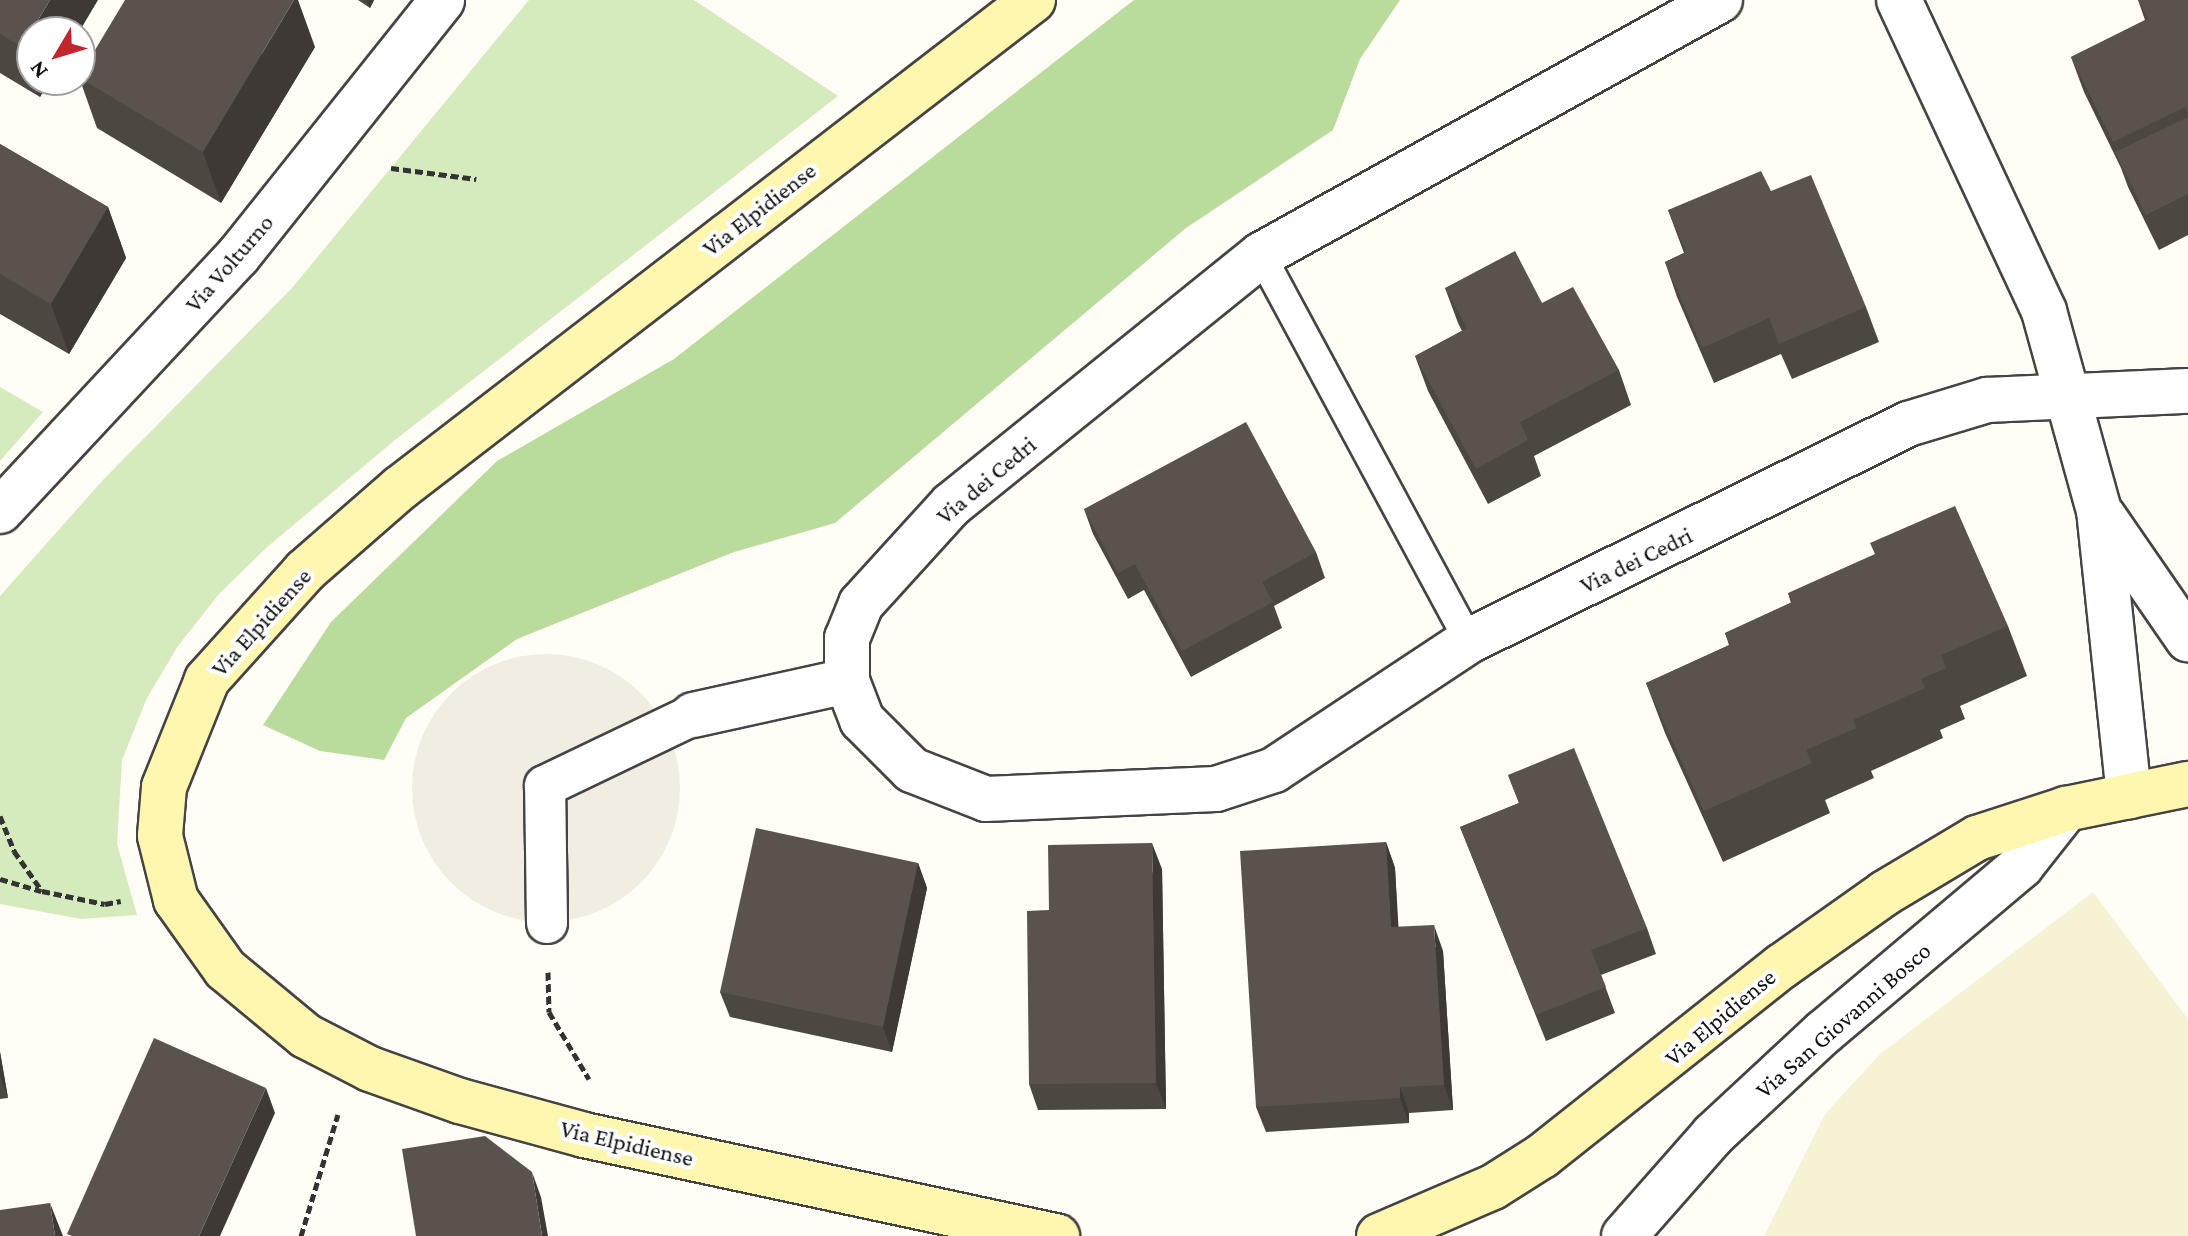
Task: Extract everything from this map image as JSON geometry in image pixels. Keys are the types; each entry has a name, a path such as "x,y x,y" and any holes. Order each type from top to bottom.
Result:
{"main road":[{"name":"Via Elpidiense","path":"1033,0 413,478 305,571 207,680 164,787 160,836 176,900 225,969 306,1036 370,1069 460,1101 584,1135 1057,1236"},
{"name":"Via Elpidiense","path":"1379,1236 1493,1187 1542,1156 1782,966 1885,893 1977,838 2066,809 2188,784"}],"street":[{"name":"Via Volturno","path":"0,511 238,256 442,0"},
{"name":"Via dei Cedri","path":"1720,0 1261,255 951,505 861,604 847,638 847,681 862,720 912,770 986,799 1216,789 1274,770 1469,641 1908,424 1987,400 2068,400 2188,391"},
{"path":"1899,0 2044,311 2099,510 2129,796"},
{"path":"2099,510 2188,639"},
{"path":"547,923 545,786 693,715 847,681"},
{"name":"Via San Giovanni Bosco","path":"1624,1236 1713,1135 1824,1032 2021,866 2066,809"}],"lane":[{"path":"1261,255 1469,641"}],"path":[{"path":"391,168 476,179"},
{"path":"0,816 14,851 42,891"},
{"path":"0,879 105,904 130,899"},
{"path":"549,1012 592,1084"},
{"path":"301,1236 340,1108"}],"shaded area":[{"path":"546,654 585,660 609,670 631,685 649,703 664,725 674,749 680,788 674,827 664,851 649,873 631,891 609,906 585,916 546,922 507,916 483,906 461,891 443,873 428,851 418,827 412,788 418,749 428,725 443,703 461,685 483,670 507,660"},
{"path":"2093,892 2188,1019 2188,1236 1764,1236 1825,1114 1880,1054"}],"green space":[{"path":"529,0 694,0 838,96 395,440 266,548 219,594 178,646 147,698 122,760 117,844 137,915 81,919 0,904 0,596 102,481 292,288"},
{"path":"1134,0 1400,0 1360,59 1333,130 1186,228 835,523 734,552 517,639 406,718 384,760 320,751 263,725 331,622 497,461 674,359"},
{"path":"0,387 43,412 0,461"}],"building":[{"path":"0,0 50,0 40,16 16,16 16,43 0,34"},
{"path":"125,0 294,0 203,152 96,88 96,48"},
{"path":"2138,0 2188,0 2188,112 2185,107 2113,142 2071,57 2148,19"},
{"path":"2188,117 2188,194 2146,215 2115,152"},
{"path":"0,144 108,207 51,304 0,274"},
{"path":"1761,171 1771,191 1811,175 1866,307 1779,344 1769,318 1702,348 1665,262 1686,252 1668,210"},
{"path":"1515,251 1542,303 1573,287 1619,370 1520,422 1528,440 1476,469 1415,356 1467,328 1445,288"},
{"path":"1246,422 1316,552 1262,582 1273,602 1182,651 1135,564 1118,573 1084,509"},
{"path":"1955,506 2008,626 1941,655 1946,668 1921,679 1925,688 1853,720 1856,728 1806,750 1812,763 1704,811 1646,683 1730,645 1725,633 1792,602 1788,593 1875,554 1870,543"},
{"path":"1574,748 1647,928 1591,950 1606,987 1536,1015 1460,827 1519,803 1508,775"},
{"path":"756,828 918,863 883,1027 720,992"},
{"path":"1386,842 1391,927 1434,925 1444,1085 1400,1087 1400,1098 1256,1107 1240,851"},
{"path":"1152,843 1156,1083 1029,1084 1027,911 1049,910 1048,845"},
{"path":"154,1038 266,1088 199,1236 67,1234"},
{"path":"485,1136 532,1172 542,1236 416,1236 402,1149"},
{"path":"50,1203 55,1236 0,1236 0,1210"}]}
